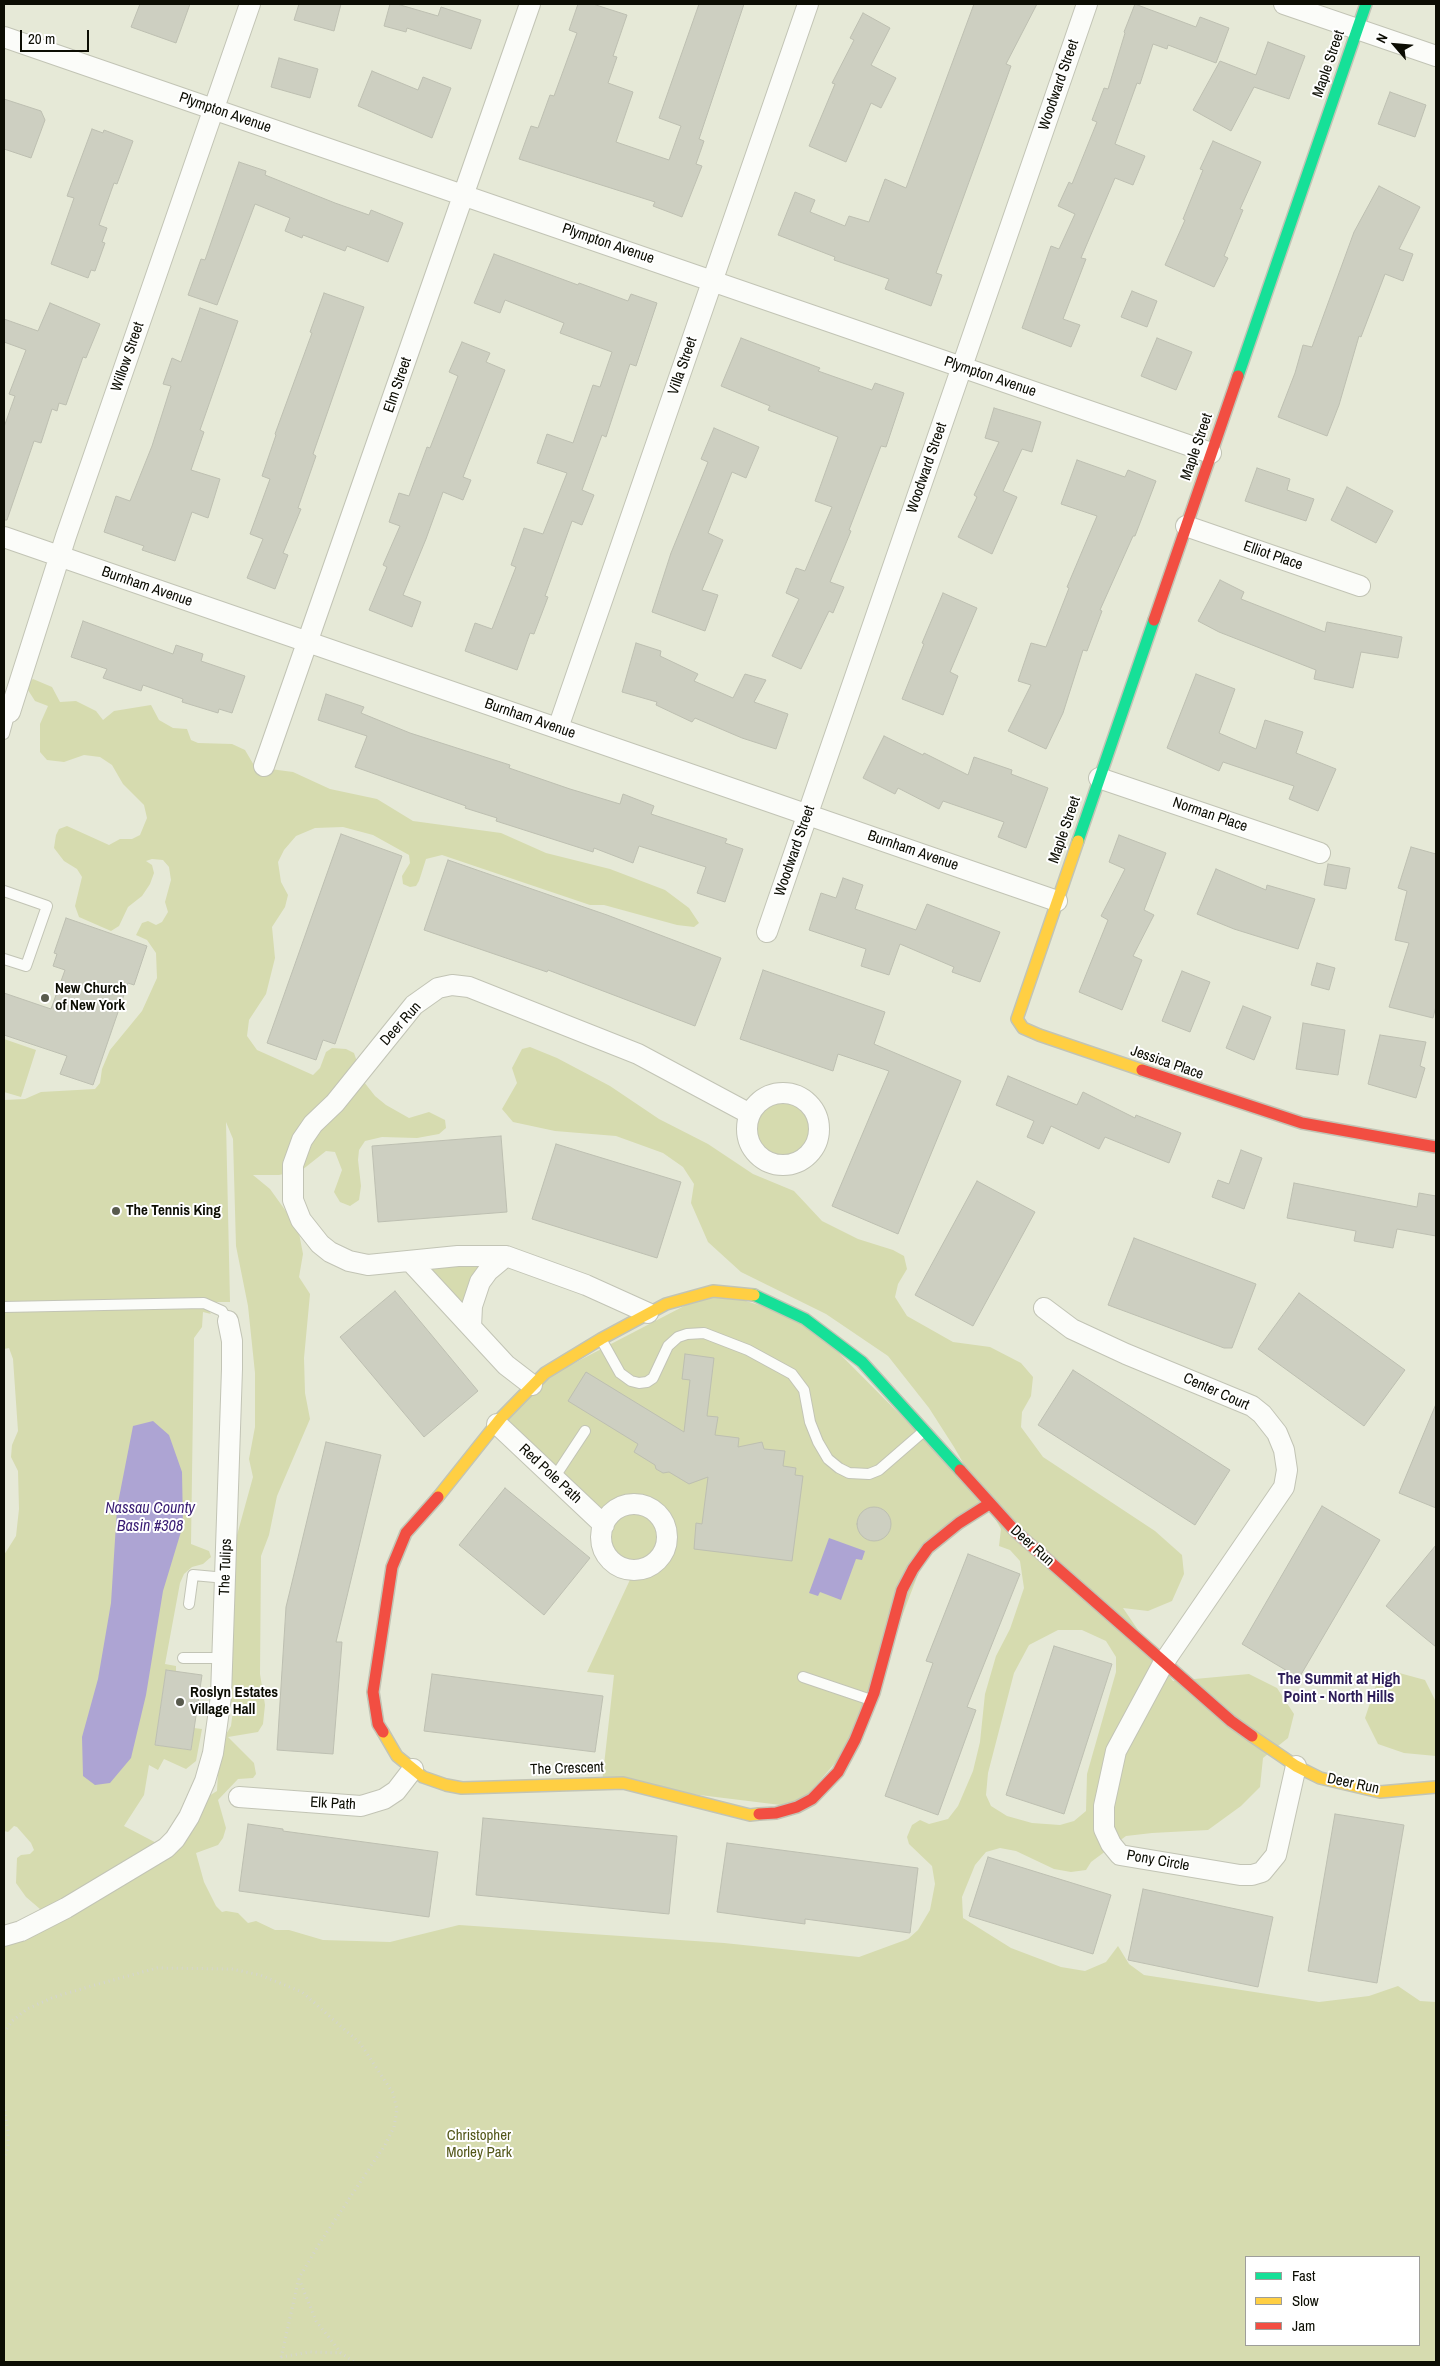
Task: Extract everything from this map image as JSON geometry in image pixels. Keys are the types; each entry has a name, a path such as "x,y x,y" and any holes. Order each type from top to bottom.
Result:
{"street":[{"name":"Willow Street","path":"10,712 59,556 250,4"},
{"name":"Elm Street","path":"264,766 530,4"},
{"name":"Villa Street","path":"558,728 808,4"},
{"name":"Woodward Street","path":"767,932 1088,4"},
{"path":"1284,4 1436,56"},
{"name":"Maple Street","path":"1057,901 1366,4"},
{"name":"Plympton Avenue","path":"4,36 1211,453"},
{"name":"Elliot Place","path":"1186,526 1360,586"},
{"name":"Burnham Avenue","path":"4,537 1057,901"},
{"name":"Norman Place","path":"1099,778 1320,853"},
{"name":"Jessica Place","path":"1057,901 1018,1013 1017,1019 1023,1028 1272,1115 1436,1147"},
{"name":"Deer Run","path":"648,1313 586,1285 506,1256 458,1256 368,1265 348,1261 320,1244 301,1220 294,1200 293,1165 302,1140 313,1124 335,1103 414,1005 438,988 452,986 470,987 638,1054 750,1114"},
{"path":"471,1327 472,1306 480,1282 488,1271 506,1256"},
{"path":"410,1261 506,1365 532,1384"},
{"name":"Deer Run","path":"532,1384 545,1373 601,1339 648,1313 681,1298 713,1292 750,1293 805,1319 862,1362 1016,1532 1230,1721 1296,1766 1320,1778 1380,1792 1436,1787"},
{"name":"Center Court","path":"1044,1308 1072,1329 1117,1350 1252,1406 1272,1426 1284,1450 1287,1470 1284,1487 1164,1662"},
{"name":"The Tulips","path":"4,1936 21,1931 66,1908 166,1848 175,1840 195,1806 209,1768 219,1714 226,1578 232,1369 232,1341 228,1321"},
{"name":"The Crescent","path":"532,1384 496,1424 450,1484 406,1533 392,1567 373,1692 375,1712 378,1724 397,1756 423,1777 446,1785 462,1788 623,1783 750,1815 776,1813 797,1807 812,1799 827,1785 838,1772 855,1740 871,1700 902,1590 913,1569 928,1548 959,1523 989,1504"},
{"name":"Red Pole Path","path":"496,1424 604,1525"},
{"name":"Pony Circle","path":"1164,1662 1116,1751 1110,1771 1104,1806 1104,1829 1111,1844 1120,1855 1240,1875 1252,1875 1262,1872 1276,1855 1296,1766"},
{"name":"Elk Path","path":"239,1797 361,1806 384,1799 396,1791 413,1769"}],"lane":[{"path":"4,734 10,712"},
{"path":"4,891 47,906 26,966 4,959"},
{"name":"The Tulips","path":"4,1307 204,1303 222,1311 228,1321"},
{"path":"601,1339 620,1373 631,1381 639,1383 647,1382 653,1378 668,1346 678,1336 704,1333 748,1350 792,1374 804,1390 810,1422 818,1442 828,1459 839,1468 849,1472 870,1474 879,1470 925,1430"},
{"path":"554,1478 585,1431"},
{"path":"189,1604 193,1575 226,1578"},
{"path":"183,1658 222,1658"},
{"path":"803,1677 871,1700"}],"path":[{"path":"4,2033 20,2013 54,1997 156,1968 232,1969 260,1975 302,1992 360,2043 393,2093 397,2110 394,2127 385,2146 321,2241 299,2278 280,2362"},
{"path":"4,2105 8,2130 8,2147 4,2160"},
{"path":"299,2278 316,2321 341,2353 354,2362"},
{"path":"281,2357 310,2352 341,2353"}],"green space":[{"name":"Christopher Morley Park","path":"33,679 52,687 60,702 76,701 96,711 103,720 114,711 151,705 159,720 173,728 187,729 191,740 198,743 232,744 245,750 255,767 293,772 330,789 377,799 413,821 501,833 546,853 610,869 665,890 689,908 699,923 694,927 677,925 604,905 590,905 442,855 426,859 419,881 416,886 410,887 403,884 402,876 410,863 409,855 373,835 343,827 315,828 296,836 284,850 278,862 281,882 288,895 285,907 272,927 275,958 266,994 249,1020 247,1036 257,1050 313,1075 320,1068 326,1052 332,1048 346,1049 354,1053 364,1082 375,1096 386,1105 409,1118 429,1112 445,1120 446,1128 439,1134 417,1138 382,1137 365,1141 359,1150 358,1160 361,1186 359,1200 350,1206 340,1202 334,1192 342,1170 335,1152 326,1151 302,1170 279,1175 253,1175 270,1189 298,1228 303,1254 299,1277 310,1294 304,1358 305,1393 310,1419 277,1496 269,1535 261,1556 260,1674 265,1705 263,1724 258,1732 228,1737 254,1763 256,1774 253,1778 238,1779 218,1800 226,1828 223,1838 218,1845 196,1853 204,1882 216,1906 222,1912 238,1913 248,1923 256,1921 275,1930 289,1930 323,1940 390,1942 459,1925 724,1943 859,1957 908,1939 918,1930 930,1910 935,1884 932,1866 909,1844 907,1837 912,1825 920,1820 929,1824 948,1819 958,1806 973,1771 980,1742 985,1694 996,1656 1010,1629 1024,1588 1020,1561 1010,1550 999,1546 1001,1529 954,1447 929,1408 888,1356 826,1314 741,1272 708,1242 691,1203 694,1184 683,1167 663,1153 616,1136 555,1131 513,1122 502,1109 517,1083 512,1068 522,1049 530,1047 557,1058 610,1086 659,1119 708,1144 753,1174 794,1191 822,1221 858,1239 893,1250 904,1256 907,1269 898,1284 895,1297 907,1316 953,1342 990,1347 1021,1363 1033,1377 1031,1396 1022,1412 1021,1427 1043,1457 1155,1531 1182,1555 1184,1574 1172,1601 1148,1611 1123,1608 1173,1681 1249,1674 1277,1688 1294,1714 1288,1738 1263,1758 1260,1787 1241,1806 1208,1830 1126,1836 1091,1862 1086,1870 1071,1872 1054,1869 1016,1851 1000,1848 986,1852 975,1865 962,1897 963,1918 1011,1948 1061,1967 1085,1971 1106,1962 1118,1946 1129,1964 1144,1975 1319,2002 1369,1996 1398,1986 1420,2001 1436,2002 1436,2362 4,2362 4,1936 50,1911 40,1909 26,1897 16,1883 17,1858 21,1855 30,1854 34,1850 31,1843 17,1827 14,1826 8,1832 4,1831 4,1555 16,1536 19,1509 18,1471 11,1457 12,1445 18,1431 13,1359 9,1348 4,1349 4,1100 25,1099 41,1092 95,1089 100,1083 102,1069 110,1050 142,1011 157,978 156,953 147,940 136,935 142,923 148,921 156,925 162,922 168,912 165,902 171,880 169,867 163,860 152,859 146,861 152,865 154,873 150,884 142,896 128,907 119,926 111,931 79,917 75,906 82,877 77,869 64,861 54,848 59,829 67,826 109,845 120,839 132,839 140,835 147,818 144,805 123,784 112,765 100,757 84,755 64,762 47,760 40,752 40,724 48,706 35,701 28,690 28,683","holes":["226,1122 233,1139 236,1246 248,1306 255,1373 255,1427 249,1459 253,1477 234,1546 228,1688 233,1710 231,1726 225,1736 216,1765 218,1772 217,1791 204,1799 166,1848 124,1826 144,1795 149,1765 158,1770 164,1759 186,1769 196,1761 202,1729 194,1728 191,1750 155,1745 166,1670 176,1672 176,1666 165,1664 180,1583 184,1574 192,1567 203,1564 211,1557 209,1551 191,1544 194,1338 202,1327 203,1312 211,1314 202,1302 230,1302","1058,1630 1082,1630 1106,1641 1116,1657 1116,1672 1087,1774 1086,1811 1074,1821 1060,1825 1032,1823 1007,1816 991,1806 986,1795 988,1773 1014,1673 1029,1645"]},
{"path":"4,1039 36,1050 21,1097 4,1092"},
{"path":"783,1093 797,1096 809,1103 816,1115 819,1129 816,1143 809,1155 797,1162 783,1165 769,1162 757,1155 750,1143 747,1129 750,1115 757,1103 769,1096"},
{"path":"506,1256 471,1314 410,1261"},
{"path":"713,1291 805,1319 989,1504 928,1548 855,1740 797,1807 602,1783 614,1675 587,1672 635,1569 617,1565 608,1557 603,1547 604,1525 501,1418 532,1385"},
{"path":"1392,1671 1425,1680 1436,1702 1436,1756 1404,1753 1378,1744 1365,1718 1376,1685"}],"water":[{"name":"Nassau County Basin #308","path":"153,1421 169,1435 182,1472 183,1525 163,1591 146,1695 131,1758 110,1783 95,1785 83,1776 82,1737 98,1679 111,1603 117,1508 133,1426"},
{"path":"829,1538 865,1551 862,1560 856,1559 841,1600 820,1592 818,1596 809,1593"}],"building":[{"path":"140,4 190,4 176,43 131,27"},
{"path":"299,4 341,4 334,31 294,20"},
{"path":"390,4 397,4 438,16 441,7 481,20 471,49 407,28 406,32 384,26"},
{"path":"578,4 593,4 627,15 613,56 617,57 608,83 633,92 616,142 669,160 681,126 659,118 699,4 744,4 699,139 704,141 696,164 702,166 682,217 653,206 655,202 519,159 531,126 538,128 550,95 554,96 577,33 569,30"},
{"path":"974,4 1037,4 1006,64 1011,66 936,273 942,275 931,306 885,289 889,279 834,260 835,257 778,235 795,192 815,200 810,212 845,226 849,216 869,222 885,179 906,188"},
{"path":"1135,4 1196,27 1200,17 1229,28 1216,63 1168,45 1167,49 1153,44 1140,84 1137,83 1115,144 1145,156 1133,185 1115,178 1081,258 1086,259 1063,319 1080,325 1071,347 1022,328 1051,246 1059,249 1075,214 1058,206 1069,182 1072,184 1097,122 1092,120 1104,88 1108,89 1124,32"},
{"path":"863,13 890,28 871,65 896,78 881,108 871,103 846,162 809,146 835,84 832,83 854,40 850,38"},
{"path":"1268,42 1305,56 1289,99 1254,87 1231,131 1193,110 1220,61 1256,75"},
{"path":"279,58 318,69 310,98 271,87"},
{"path":"372,71 418,90 423,77 451,88 432,138 358,106"},
{"path":"1390,92 1426,105 1415,137 1378,124"},
{"path":"4,99 41,111 45,120 31,158 4,149"},
{"path":"92,129 103,133 104,130 133,141 117,184 114,183 99,225 107,228 102,242 105,243 95,271 91,270 88,278 51,264 74,198 67,196"},
{"path":"1213,141 1261,162 1240,209 1243,210 1224,256 1228,258 1214,287 1165,265 1185,220 1183,219 1203,170 1200,169"},
{"path":"239,162 266,171 265,175 335,203 369,215 371,210 403,223 388,262 347,246 345,251 303,235 302,238 285,231 290,218 255,204 217,305 188,295 201,259 205,260"},
{"path":"1379,186 1420,207 1399,249 1413,254 1403,281 1385,274 1361,337 1359,336 1339,405 1327,436 1278,417 1295,373 1303,345 1312,347 1354,232"},
{"path":"494,254 628,301 631,294 657,303 636,366 630,364 606,437 602,435 582,490 594,495 582,525 572,521 545,596 548,597 534,634 530,633 517,670 465,651 475,623 492,629 516,567 511,565 524,528 543,534 567,473 537,463 547,434 573,443 593,385 600,387 612,352 560,333 564,323 505,300 500,313 474,303"},
{"path":"1132,291 1157,301 1147,327 1121,317"},
{"path":"324,293 364,307 313,454 316,456 298,508 301,509 283,553 288,555 275,589 247,578 263,539 250,534 270,479 262,476"},
{"path":"50,303 100,324 86,358 83,357 66,405 59,403 57,411 52,409 41,443 34,441 7,520 4,520 4,427 15,396 9,394 26,350 4,342 4,319 38,331"},
{"path":"200,308 238,321 200,430 204,432 191,470 220,479 208,518 192,512 175,561 142,550 144,546 104,532 116,496 130,501 152,446 171,386 163,384 172,358 181,362"},
{"path":"741,338 820,368 818,371 872,390 875,383 904,393 886,447 881,446 849,530 851,531 830,582 844,587 833,613 829,611 801,669 772,656 799,599 786,593 796,568 805,571 832,507 815,501 838,437 768,410 770,406 721,386"},
{"path":"1157,338 1192,352 1176,390 1141,376"},
{"path":"462,342 490,353 486,362 505,370 463,477 471,480 463,500 443,492 403,595 421,602 412,627 369,610 387,567 383,565 400,526 389,522 399,493 409,496 427,447 430,448 458,376 449,372"},
{"path":"994,408 1041,422 1032,452 1022,449 1003,491 1017,497 992,554 958,537 977,497 974,495 999,442 985,438"},
{"path":"714,428 759,447 746,478 732,472 708,533 723,540 702,590 718,595 705,631 652,612 671,553 708,462 701,459"},
{"path":"1077,460 1125,477 1128,470 1156,481 1135,536 1133,536 1100,610 1102,611 1087,651 1083,650 1063,713 1046,749 1008,731 1031,685 1018,681 1031,643 1046,647 1069,588 1067,587 1097,516 1061,504"},
{"path":"1257,468 1290,479 1287,490 1314,499 1306,521 1245,501"},
{"path":"1347,487 1393,511 1376,543 1331,520"},
{"path":"1220,580 1244,592 1241,599 1325,632 1327,622 1402,637 1398,658 1361,652 1353,688 1314,679 1316,670 1219,632 1198,621"},
{"path":"943,593 977,608 950,672 958,676 943,715 902,699 924,644 922,643"},
{"path":"83,621 173,654 176,645 203,654 201,661 245,676 232,713 219,709 218,713 182,702 183,699 143,685 141,691 103,678 107,669 71,657"},
{"path":"636,643 661,651 660,656 698,674 694,681 733,698 745,674 766,680 754,702 788,714 776,749 742,738 695,718 692,722 656,705 657,702 622,692"},
{"path":"1196,674 1235,689 1219,733 1256,749 1265,720 1303,732 1296,753 1336,769 1318,811 1289,799 1294,786 1223,762 1219,771 1167,748"},
{"path":"326,694 364,707 361,713 410,733 510,765 509,768 570,789 620,804 623,794 654,806 651,814 727,839 725,843 743,849 725,902 697,893 706,867 639,846 633,863 594,848 593,852 496,821 497,818 465,808 466,806 355,767 367,736 318,720"},
{"path":"884,736 968,775 974,757 1012,770 1011,774 1048,788 1026,848 998,837 1004,822 943,801 939,809 898,788 895,794 863,778"},
{"path":"341,834 402,856 335,1044 323,1040 316,1060 267,1043"},
{"path":"1119,835 1166,853 1144,910 1154,915 1133,956 1142,960 1122,1010 1079,992 1108,920 1101,916 1125,869 1109,862"},
{"path":"1411,847 1436,854 1436,1006 1433,1018 1389,1007 1409,943 1395,940 1407,891 1398,888"},
{"path":"448,860 607,915 721,958 695,1026 548,970 547,972 424,930"},
{"path":"1328,864 1350,868 1346,889 1324,885"},
{"path":"1216,869 1266,890 1267,885 1315,899 1298,949 1234,929 1197,914"},
{"path":"843,878 863,885 855,909 916,930 927,904 1000,932 980,982 952,972 954,967 900,944 889,975 861,966 866,949 809,930 821,893 836,898"},
{"path":"66,918 147,946 134,985 128,983 93,1085 60,1074 67,1056 4,1035 4,993 51,1009 65,970 53,966 57,954 54,953"},
{"path":"1317,963 1335,968 1329,990 1311,985"},
{"path":"763,970 885,1012 874,1044 961,1081 898,1234 832,1206 889,1071 838,1054 833,1071 740,1039"},
{"path":"1182,971 1210,982 1190,1032 1162,1021"},
{"path":"1243,1006 1271,1017 1254,1060 1226,1048"},
{"path":"1303,1023 1345,1030 1338,1075 1296,1069"},
{"path":"1380,1035 1426,1042 1420,1066 1425,1068 1416,1098 1368,1084"},
{"path":"1008,1076 1077,1105 1083,1092 1135,1118 1136,1115 1181,1133 1169,1163 1105,1137 1099,1149 1051,1126 1043,1144 1027,1137 1034,1121 996,1105"},
{"path":"501,1136 507,1212 378,1222 372,1146"},
{"path":"556,1144 681,1182 657,1258 532,1219"},
{"path":"1241,1150 1262,1158 1244,1209 1212,1197 1218,1180 1229,1184"},
{"path":"977,1181 1035,1212 973,1326 915,1295"},
{"path":"1294,1183 1417,1207 1419,1193 1436,1196 1436,1236 1397,1229 1393,1248 1354,1241 1356,1231 1287,1218"},
{"path":"1134,1238 1256,1284 1232,1348 1224,1348 1108,1305"},
{"path":"395,1291 478,1391 424,1437 340,1337"},
{"path":"1299,1293 1405,1370 1364,1426 1258,1349"},
{"path":"685,1354 714,1358 707,1416 718,1417 715,1435 739,1438 738,1447 762,1442 764,1449 785,1451 783,1466 796,1468 795,1475 803,1476 792,1561 694,1549 696,1523 702,1524 708,1477 689,1484 669,1472 663,1473 656,1469 655,1465 634,1452 638,1444 568,1401 586,1372 684,1432 690,1380 682,1379"},
{"path":"1073,1370 1230,1470 1195,1525 1038,1425"},
{"path":"1436,1404 1436,1508 1399,1493"},
{"path":"326,1442 381,1455 336,1642 342,1642 333,1754 277,1750 286,1607"},
{"path":"505,1488 590,1558 544,1615 459,1545"},
{"path":"1322,1506 1380,1540 1299,1678 1242,1644"},
{"path":"874,1507 881,1508 886,1512 890,1517 890,1531 886,1536 881,1540 874,1541 867,1540 862,1536 858,1531 857,1524 858,1517 862,1512 867,1508"},
{"path":"1436,1545 1436,1647 1386,1606"},
{"path":"968,1554 1020,1574 967,1707 976,1710 938,1815 885,1796 933,1663 926,1661"},
{"path":"1054,1646 1112,1664 1064,1814 1006,1795"},
{"name":"Roslyn Estates Village Hall","path":"166,1670 202,1675 191,1750 155,1745"},
{"path":"432,1674 603,1696 595,1752 424,1731"},
{"path":"1335,1814 1404,1825 1377,1983 1308,1971"},
{"path":"483,1818 677,1836 669,1914 476,1895"},
{"path":"248,1824 283,1829 283,1831 438,1852 429,1917 239,1891"},
{"path":"727,1843 918,1868 910,1933 805,1919 805,1924 717,1912"},
{"path":"988,1857 1111,1895 1093,1954 969,1916"},
{"path":"1143,1889 1273,1917 1258,1987 1128,1960"}],"traffic: fast":[{"path":"1238,376 1366,4"},
{"path":"1078,841 1154,620"},
{"path":"754,1295 805,1319 862,1362 960,1470"}],"traffic: slow":[{"path":"1078,841 1017,1019 1023,1028 1039,1035 1142,1070"},
{"path":"438,1497 501,1418 545,1373 601,1339 666,1304 713,1291 754,1295"},
{"path":"383,1732 397,1756 423,1777 446,1785 462,1788 623,1783 750,1815 759,1814"},
{"path":"1252,1736 1296,1766 1320,1778 1380,1792 1436,1787"}],"traffic: jam":[{"path":"1154,620 1238,376"},
{"path":"1142,1070 1302,1123 1436,1147"},
{"path":"960,1470 1016,1532 1231,1721 1252,1736"},
{"path":"383,1732 378,1724 373,1692 392,1567 406,1533 438,1497"},
{"path":"759,1814 776,1813 797,1807 812,1799 838,1772 855,1740 874,1693 902,1590 913,1569 928,1548 959,1523 989,1504"}],"place":[{"name":"New Church of New York","path":"45,998"},
{"name":"The Tennis King","path":"116,1211"},
{"name":"Roslyn Estates Village Hall","path":"180,1702"}],"district":[{"name":"The Summit at High Point - North Hills","path":"1339,1689"}]}
